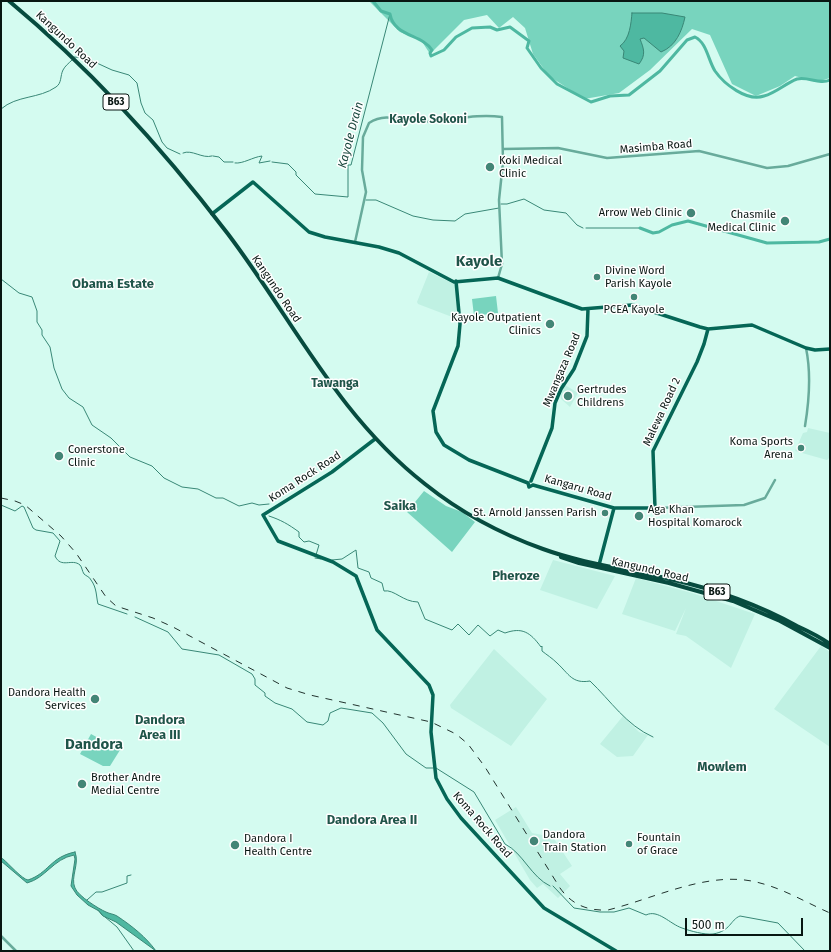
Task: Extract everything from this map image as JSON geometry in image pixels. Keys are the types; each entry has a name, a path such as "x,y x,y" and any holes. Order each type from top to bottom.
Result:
{"highway":[{"name":"Kangundo Road","path":"9,1 60,46 114,100 174,166 228,234 338,396 375,439 416,477 464,511 510,536 579,563 669,583 733,601 780,621 830,648"},
{"name":"Kangundo Road","path":"552,552 599,565 688,583 732,597 783,618 830,644"}],"main road":[{"path":"212,214 253,182 309,232 325,237 355,242 399,253 451,280 456,281 498,278 576,307 588,309 632,305 708,329 752,325 806,348 815,350 830,349"},
{"name":"Kangaru Road","path":"456,281 460,324 458,346 432,413 436,432 442,443 473,462 530,483 614,508 656,508"},
{"name":"Mwangaza Road","path":"530,483 551,430 555,403 561,389 571,376 587,336 588,309"},
{"name":"Malewa Road 2","path":"656,508 653,451 697,362 708,329"},
{"name":"Koma Rock Road","path":"375,439 332,472 263,515 278,541 329,561 356,576 377,630 431,688 433,701 431,732 437,780 442,792 457,813 544,908 616,951"},
{"path":"599,565 614,508"}],"street":[{"path":"355,242 366,192 362,170 363,134 371,122 384,117 418,122 437,122 480,115 502,117 503,149 500,200 502,264 498,278"},
{"name":"Masimba Road","path":"503,149 558,148 592,156 614,158 698,151 767,168 788,166 830,154"},
{"path":"805,426 809,384 806,348"},
{"name":"Kangaru Road","path":"656,508 748,505 765,498 774,480"},
{"path":"1,936 16,951"}],"shaded area":[{"path":"369,1 830,1 830,78 816,82 795,76 780,86 756,96 732,84 710,35 692,29 650,70 619,93 584,99 549,76 533,54 525,28 513,17 499,28 487,15 464,20 430,54 421,40 400,32"},
{"path":"632,13 662,13 685,17 678,38 671,46 661,52 644,38 640,39 644,52 643,58 639,64 623,58 624,51 620,46 628,35"},
{"path":"429,272 458,286 460,320 418,304 417,302"},
{"path":"496,296 498,313 474,316 472,299"},
{"name":"Gertrudes Childrens","path":"565,385 578,393 570,407 561,399 560,393"},
{"path":"808,428 830,433 830,457 827,460 795,451 803,433 807,432"},
{"path":"424,491 446,506 462,512 475,522 452,552 407,512"},
{"path":"553,560 615,576 597,609 540,590"},
{"path":"636,578 692,593 755,614 731,668 686,636 676,634 686,608 675,631 622,614"},
{"path":"821,646 830,652 830,747 774,709"},
{"path":"494,649 547,699 511,746 451,708 450,705"},
{"path":"623,716 639,732 648,735 633,756 617,757 600,744"},
{"path":"91,734 120,750 110,766 103,766 80,754"},
{"path":"516,807 532,833 553,837 572,866 560,874 570,886 558,898 543,884 537,888 530,880 495,820"},
{"path":"75,852 76,861 74,884 77,891 94,905 106,912 116,915 128,924 143,936 156,951 116,922 103,916 99,911 88,905 77,895 71,886 75,859 74,855 60,860 34,881 27,883 1,861 1,858 22,877 28,880 41,873 60,858"}],"waterway":[{"path":"373,1 381,11 390,14 397,27 427,45 432,50 430,53 431,56 444,50 456,37 472,28 490,27 497,30 510,27 529,41 527,48 541,68 557,84 591,102 610,96 629,95 660,71 687,40 695,37 702,43 715,71 719,76 736,91 743,94 757,97 768,95 801,78 822,82 830,80"},
{"name":"Kayole Drain","path":"272,162 288,164 296,172 296,175 315,194 348,197 348,165 351,165 390,14"},
{"name":"Kayole Drain","path":"74,57 86,58 112,70 129,75 137,83 141,103 145,113 153,120 162,142 167,148 180,154"},
{"name":"Kayole Drain","path":"1,109 14,101 42,94 56,87 59,84 62,72 72,60"},
{"name":"Kayole Drain","path":"183,153 190,152 208,157 212,156"},
{"name":"Kayole Drain","path":"213,156 219,157 224,162 233,162"},
{"name":"Kayole Drain","path":"235,163 262,156 259,163 270,161"},
{"path":"501,204 507,204 524,199 544,210 566,213 577,225 583,228"},
{"name":"Kayole Drain","path":"366,200 376,200 413,216 433,220 455,221 465,214 499,208"},
{"path":"640,228 653,233 659,232 672,225 688,221 767,243 819,242 830,239"},
{"path":"586,228 640,228"},
{"path":"1,279 19,293 32,297 37,311 37,322 42,330 42,335 50,347 54,368 62,389 69,398 83,407 92,425 111,438 130,457 152,466 164,478 182,487 198,489 216,498 223,498 239,506 252,503 259,505 269,504"},
{"path":"1,505 15,511 22,506 24,507 33,528 36,530 53,533 60,541 55,556 57,560 63,563 74,562 81,566 84,574 90,578 94,586 98,604 127,614"},
{"path":"269,516 284,522 299,532 299,537 304,542 309,541 319,545 316,555"},
{"path":"332,560 342,559 356,550 358,568 369,572 371,578 382,583 384,591 388,591 408,600 418,602 425,619 452,630 458,624 469,635 478,625 490,636 498,630 505,633 511,631 521,631 529,634 541,647 542,646 542,651 555,661 571,677 579,681 590,681 619,712 643,732 653,737"},
{"path":"315,558 321,559"},
{"path":"135,617 168,632 182,649 219,655 252,674 255,679 255,685 265,693 265,696 275,703 292,709 307,722 323,725 328,721 330,713 341,708 372,713 383,723 406,754 426,768 433,768"},
{"path":"436,768 474,792 505,844 517,853 537,877 550,886"},
{"path":"87,900 96,892 102,892 127,883 127,876 131,875"},
{"path":"553,886 574,908 600,912 614,912 629,908 646,915 660,915 682,928 702,933 719,933 740,916 778,923 805,951"},
{"path":"98,910 102,915"},
{"path":"105,917 117,927 134,951"},
{"path":"816,951 827,951"}],"railway":[{"path":"1,498 25,505 61,536 76,553 106,597 116,606 153,618 173,627 287,688 310,695 431,722 456,734 468,744 485,767 560,888 575,903 587,908 608,910 664,892 703,882 741,880 760,883 778,889 830,913"}],"place":[{"name":"Koki Medical Clinic","path":"490,167"},
{"name":"Arrow Web Clinic","path":"691,213"},
{"name":"Chasmile Medical Clinic","path":"785,221"},
{"name":"Divine Word Parish Kayole","path":"597,277"},
{"name":"PCEA Kayole","path":"634,297"},
{"name":"Kayole Outpatient Clinics","path":"550,324"},
{"name":"Gertrudes Childrens","path":"568,396"},
{"name":"Koma Sports Arena","path":"801,448"},
{"name":"Conerstone Clinic","path":"59,456"},
{"name":"St. Arnold Janssen Parish","path":"605,513"},
{"name":"Aga Khan Hospital Komarock","path":"639,516"},
{"name":"Dandora Health Services","path":"95,699"},
{"name":"Brother Andre Medial Centre","path":"82,784"},
{"name":"Dandora Train Station","path":"534,841"},
{"name":"Fountain of Grace","path":"629,844"},
{"name":"Dandora I Health Centre","path":"235,845"}],"district":[{"name":"Kayole Sokoni","path":"428,120"},
{"name":"Kayole","path":"479,262"},
{"name":"Obama Estate","path":"113,284"},
{"name":"Tawanga","path":"335,384"},
{"name":"Saika","path":"400,506"},
{"name":"Pheroze","path":"516,576"},
{"name":"Dandora Area III","path":"160,728"},
{"name":"Dandora","path":"94,745"},
{"name":"Mowlem","path":"722,767"},
{"name":"Dandora Area II","path":"372,820"}]}
